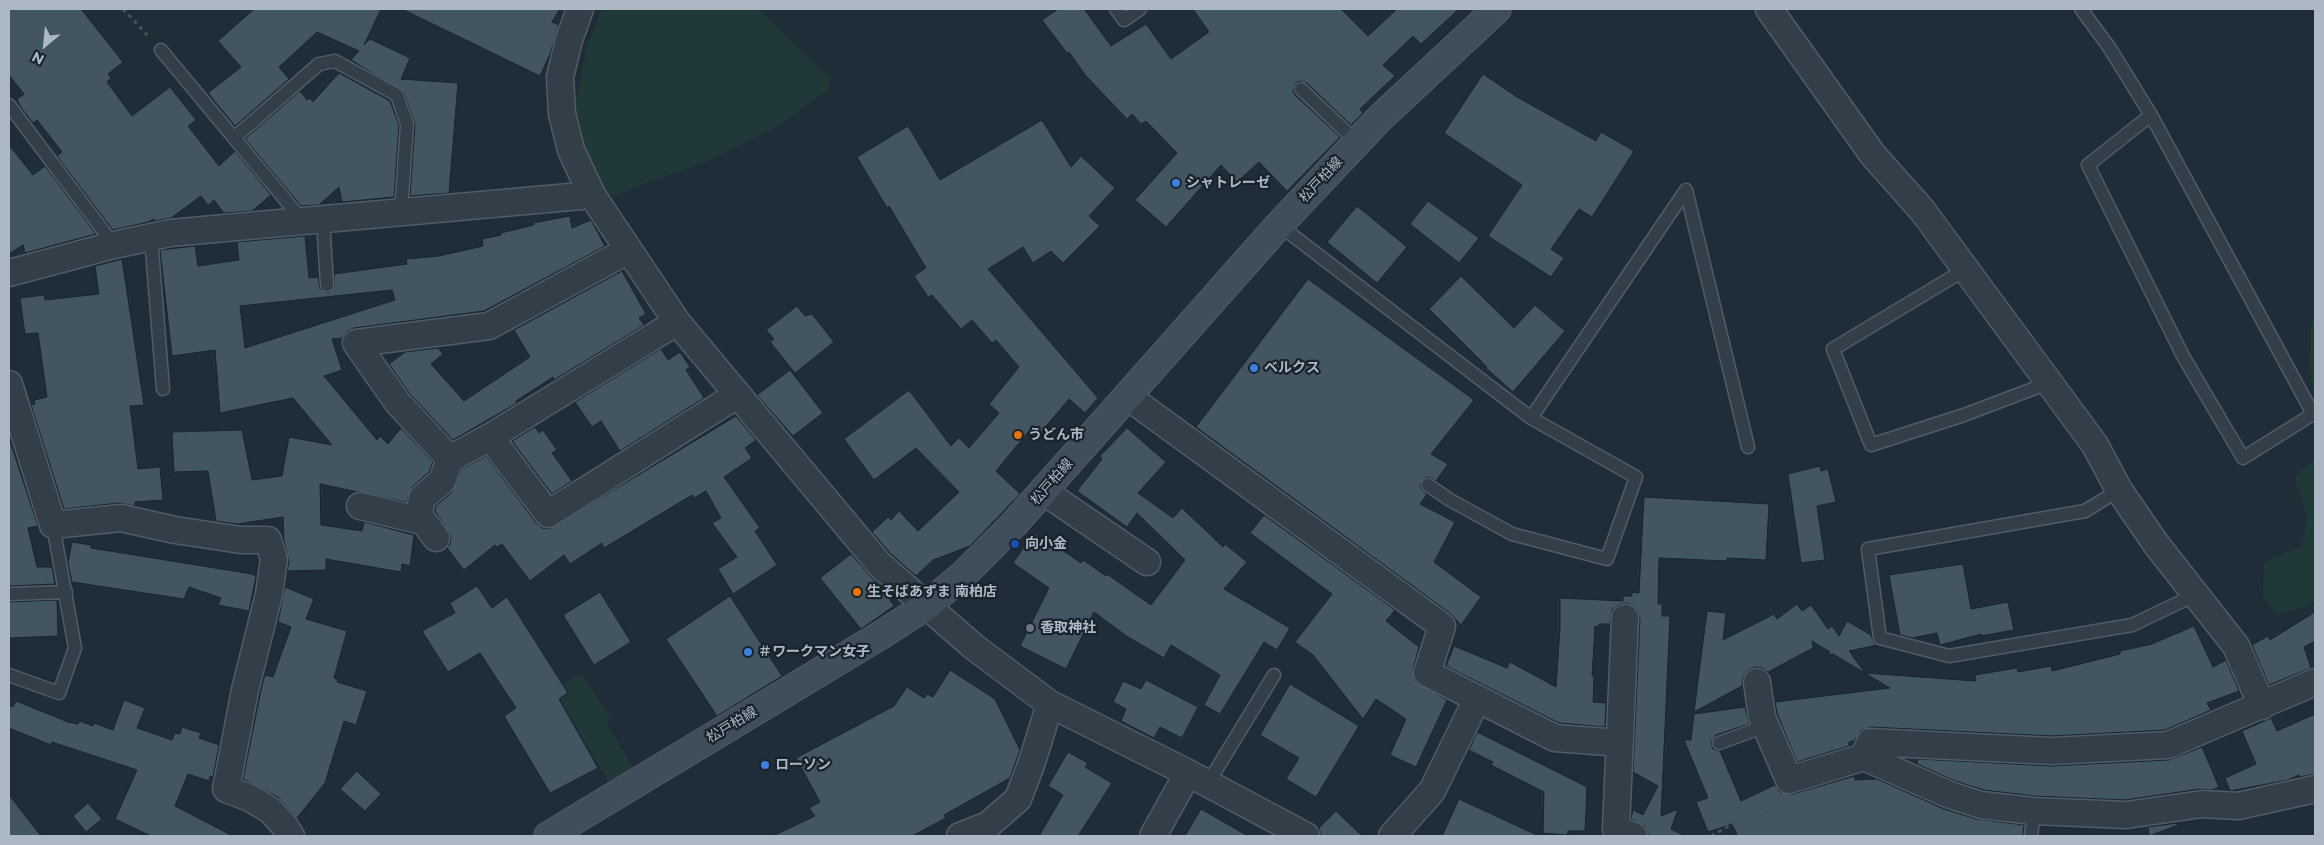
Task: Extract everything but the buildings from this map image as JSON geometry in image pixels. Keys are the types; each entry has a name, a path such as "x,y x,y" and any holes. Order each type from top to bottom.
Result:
{"main road":[{"name":"松戸柏線","path":"548,836 926,606 963,575 1043,492 1279,225 1357,142 1496,9"}],"street":[{"path":"580,9 569,40 560,78 562,114 571,150 592,195 676,322 880,565 974,647 1050,704 1198,778 1306,836"},
{"path":"1769,9 1874,155 1922,210 2051,382 2095,445 2119,490 2195,595 2236,646 2262,706"},
{"path":"9,273 114,245 170,233 592,195"},
{"path":"450,459 398,402 356,343 490,326 627,250"},
{"path":"360,506 418,520 422,498 442,482 450,459 490,437 676,322"},
{"path":"9,384 52,525 121,518 213,536 240,540 268,540 274,558 269,594 245,690 226,789 250,798 270,810 284,824 290,836"},
{"path":"490,437 548,514 737,395"},
{"path":"1127,396 1442,626 1427,673 1555,738 1620,742"},
{"path":"1043,492 1147,562"},
{"path":"419,514 436,538"},
{"path":"1620,834 1620,742 1625,618"},
{"path":"1757,682 1762,717 1789,780 1864,756 1958,798 2032,824 2126,815 2202,804 2238,806 2315,789"},
{"path":"1864,756 1870,742 2052,751 2168,746 2315,682"},
{"path":"1392,836 1432,791 1477,699"},
{"path":"960,836 988,824 1018,799 1050,704"},
{"path":"1153,836 1198,778"}],"lane":[{"path":"1116,9 1124,20 1140,9"},
{"path":"2081,9 2109,47 2151,115 2313,414 2243,458 2183,356 2088,165 2151,115"},
{"path":"161,50 234,138 313,220 327,285"},
{"path":"234,138 319,64 335,61 396,95 408,124 401,212"},
{"path":"1301,89 1357,142"},
{"path":"9,106 114,245"},
{"path":"1531,418 1686,190 1748,447"},
{"path":"1279,225 1531,418 1636,477 1607,559 1512,534 1450,500 1428,485"},
{"path":"151,237 163,389"},
{"path":"1966,269 1833,349 1871,445 1964,415 2051,382"},
{"path":"2119,490 2085,511 1868,549 1880,638 1949,656 2132,625 2195,595"},
{"path":"9,675 59,694 75,648 52,525"},
{"path":"9,594 66,592"},
{"path":"1198,778 1274,675"},
{"path":"1719,743 1766,726"}],"path":[{"path":"123,9 161,50"},
{"path":"1711,836 1786,795 1789,780"}],"green space":[{"path":"602,9 759,9 831,79 828,90 773,129 710,160 613,196 604,190 579,149 575,107 586,49"},
{"path":"2315,319 2315,404 2310,363 2311,325"},
{"path":"2315,459 2315,600 2309,606 2276,615 2263,596 2264,562 2302,546 2307,517 2294,477"},
{"path":"581,673 610,717 607,725 638,774 613,790 560,699 570,693 563,684"}],"place":[{"name":"シャトレーゼ","path":"1176,183"},
{"name":"ベルクス","path":"1254,368"},
{"name":"うどん市","path":"1018,435"},
{"name":"向小金","path":"1015,544"},
{"name":"生そばあずま 南柏店","path":"857,592"},
{"name":"香取神社","path":"1030,628"},
{"name":"＃ワークマン女子","path":"748,652"},
{"name":"ローソン","path":"765,765"}]}
